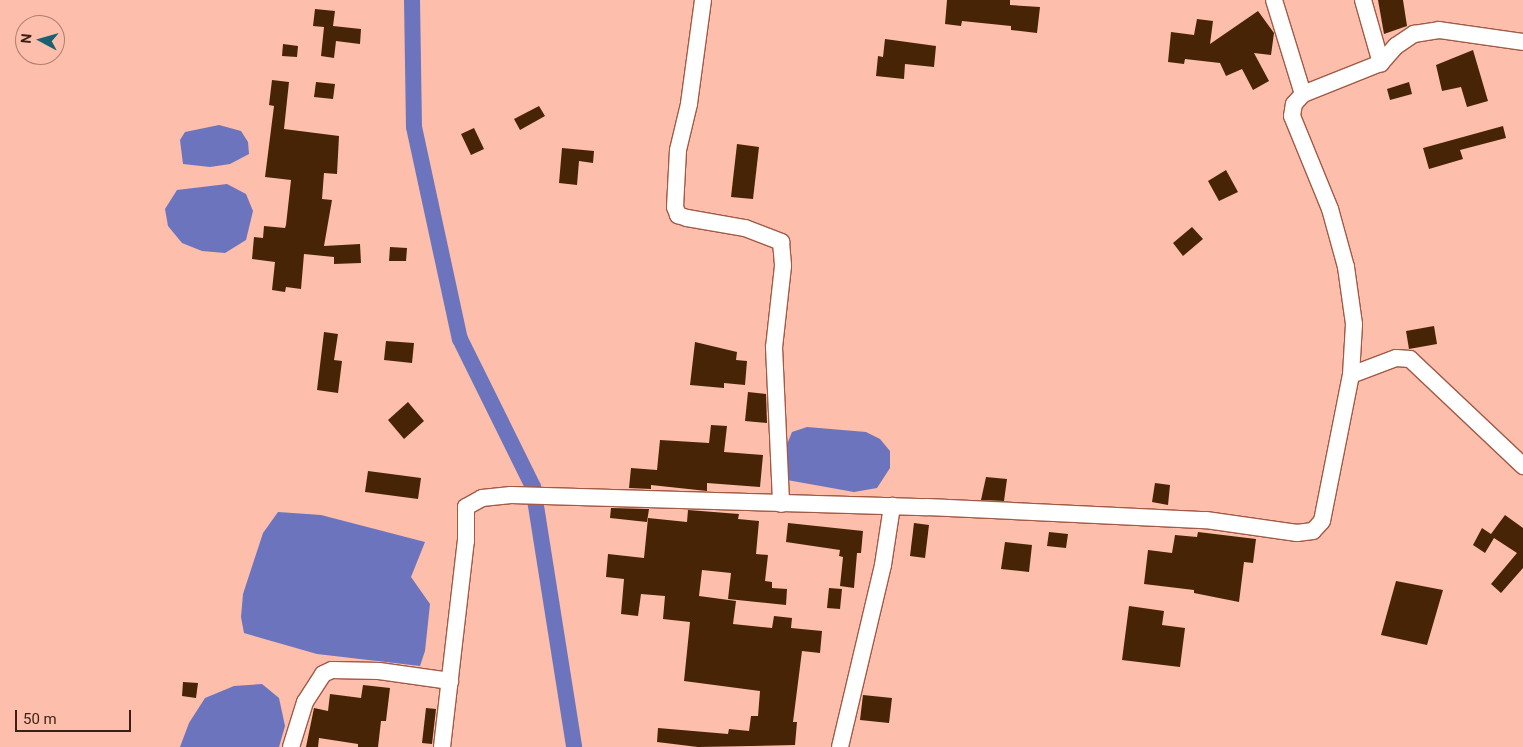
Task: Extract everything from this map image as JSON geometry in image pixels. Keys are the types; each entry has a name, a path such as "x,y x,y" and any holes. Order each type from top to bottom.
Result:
{"street":[{"path":"703,0 689,104 678,150 676,207 678,214 687,218 745,228 781,242 783,266 774,347 781,504"},
{"path":"1274,0 1303,94"},
{"path":"1363,0 1381,63"},
{"path":"442,747 466,541 466,507 482,498 503,495 892,506 1206,520 1297,533 1313,531 1322,521 1352,375 1354,324 1346,267 1330,209 1292,116 1296,99 1303,94 1381,63 1396,46 1414,34 1460,32 1523,42"},
{"path":"1352,375 1396,358 1410,359 1523,466"},
{"path":"840,747 883,565 892,506"},
{"path":"291,747 305,702 323,674 332,670 380,671 450,681"}],"water":[{"path":"219,125 241,131 248,142 249,154 230,164 210,167 183,164 180,140 185,132"},
{"path":"227,184 246,194 253,211 246,240 225,253 202,251 182,243 168,226 165,209 177,190"},
{"path":"807,427 866,432 880,439 890,451 890,468 877,488 854,492 787,480 786,447 792,432"},
{"path":"278,512 321,515 425,542 411,577 430,604 425,651 420,666 317,654 244,633 241,617 243,594 263,533"},
{"path":"262,684 279,698 285,726 279,747 180,747 189,723 205,698 234,686"}],"building":[{"path":"947,0 1010,0 1010,5 1040,7 1037,33 1011,30 1011,26 962,21 961,26 945,24"},
{"path":"1378,0 1403,0 1407,26 1384,34"},
{"path":"315,9 335,11 333,26 361,29 360,44 336,41 334,58 321,56 324,27 313,26"},
{"path":"1258,11 1274,33 1271,55 1254,53 1269,81 1253,90 1242,69 1226,76 1220,63 1185,59 1184,64 1168,62 1171,32 1194,35 1197,19 1213,21 1210,44"},
{"path":"885,39 936,46 934,67 905,64 904,79 876,76 878,56 883,57"},
{"path":"283,44 298,46 297,57 282,56"},
{"path":"1473,50 1488,101 1467,107 1461,87 1442,91 1436,65"},
{"path":"272,80 289,82 284,129 339,136 337,174 324,173 322,199 332,200 324,246 360,244 361,263 334,264 334,257 304,254 301,289 286,287 285,292 272,290 275,262 252,259 254,237 263,238 264,226 285,228 286,225 291,180 265,177 274,106 269,105"},
{"path":"316,82 335,84 333,99 314,97"},
{"path":"1409,82 1412,94 1390,100 1387,89"},
{"path":"539,106 545,116 520,130 514,119"},
{"path":"1503,126 1506,138 1460,150 1463,159 1429,169 1423,148"},
{"path":"474,128 484,149 471,155 461,134"},
{"path":"737,144 759,147 753,199 731,197"},
{"path":"562,148 594,151 593,163 579,161 577,185 559,183"},
{"path":"1226,170 1238,192 1219,201 1208,181"},
{"path":"1192,227 1203,239 1183,256 1173,243"},
{"path":"390,247 407,248 406,261 389,261"},
{"path":"1434,326 1437,344 1409,349 1406,331"},
{"path":"324,332 338,334 334,360 342,361 338,393 317,390"},
{"path":"386,341 414,343 412,363 384,360"},
{"path":"695,342 737,352 736,360 747,361 745,385 724,383 724,388 690,385"},
{"path":"748,392 766,394 767,423 745,421"},
{"path":"408,402 424,421 404,439 388,420"},
{"path":"711,425 727,426 724,452 763,455 760,487 707,483 707,491 651,485 651,489 629,488 631,468 657,470 660,440 709,443"},
{"path":"368,471 421,478 418,499 365,492"},
{"path":"986,477 1007,479 1004,501 981,500"},
{"path":"1155,483 1170,485 1168,505 1152,502"},
{"path":"611,508 649,509 647,522 610,518"},
{"path":"688,510 739,514 738,519 759,521 756,554 768,555 765,581 772,582 772,588 787,589 786,605 728,599 731,573 702,570 699,596 736,601 733,624 772,628 774,616 792,618 791,628 822,631 820,653 802,651 793,722 797,722 795,745 698,747 657,742 658,728 728,734 729,729 749,731 751,716 758,716 760,691 684,681 690,622 663,619 665,596 641,594 638,616 621,614 624,579 606,577 608,554 644,558 648,518 687,522"},
{"path":"1505,515 1523,528 1523,568 1501,593 1491,584 1517,553 1494,538 1485,553 1473,545 1482,528 1491,534"},
{"path":"788,523 863,531 861,553 857,553 854,588 840,586 843,557 839,556 840,550 786,542"},
{"path":"914,523 929,525 925,558 910,556"},
{"path":"1049,532 1068,534 1066,548 1047,546"},
{"path":"1198,532 1256,539 1253,563 1244,562 1239,602 1194,593 1194,590 1144,584 1148,550 1172,553 1175,535 1197,537"},
{"path":"1005,542 1032,545 1029,572 1001,569"},
{"path":"1396,581 1443,590 1427,645 1381,635"},
{"path":"829,588 842,589 840,609 827,608"},
{"path":"1129,606 1164,611 1162,625 1185,628 1180,667 1122,660"},
{"path":"183,682 198,683 196,698 182,696"},
{"path":"363,685 390,688 386,721 381,721 378,747 358,747 358,744 319,738 318,747 306,747 314,708 328,711 330,694 361,698"},
{"path":"863,695 892,698 889,723 860,720"},
{"path":"426,708 436,709 432,744 422,743"}],"waterway":[{"path":"412,0 414,127 460,339 533,487 574,747"}]}
